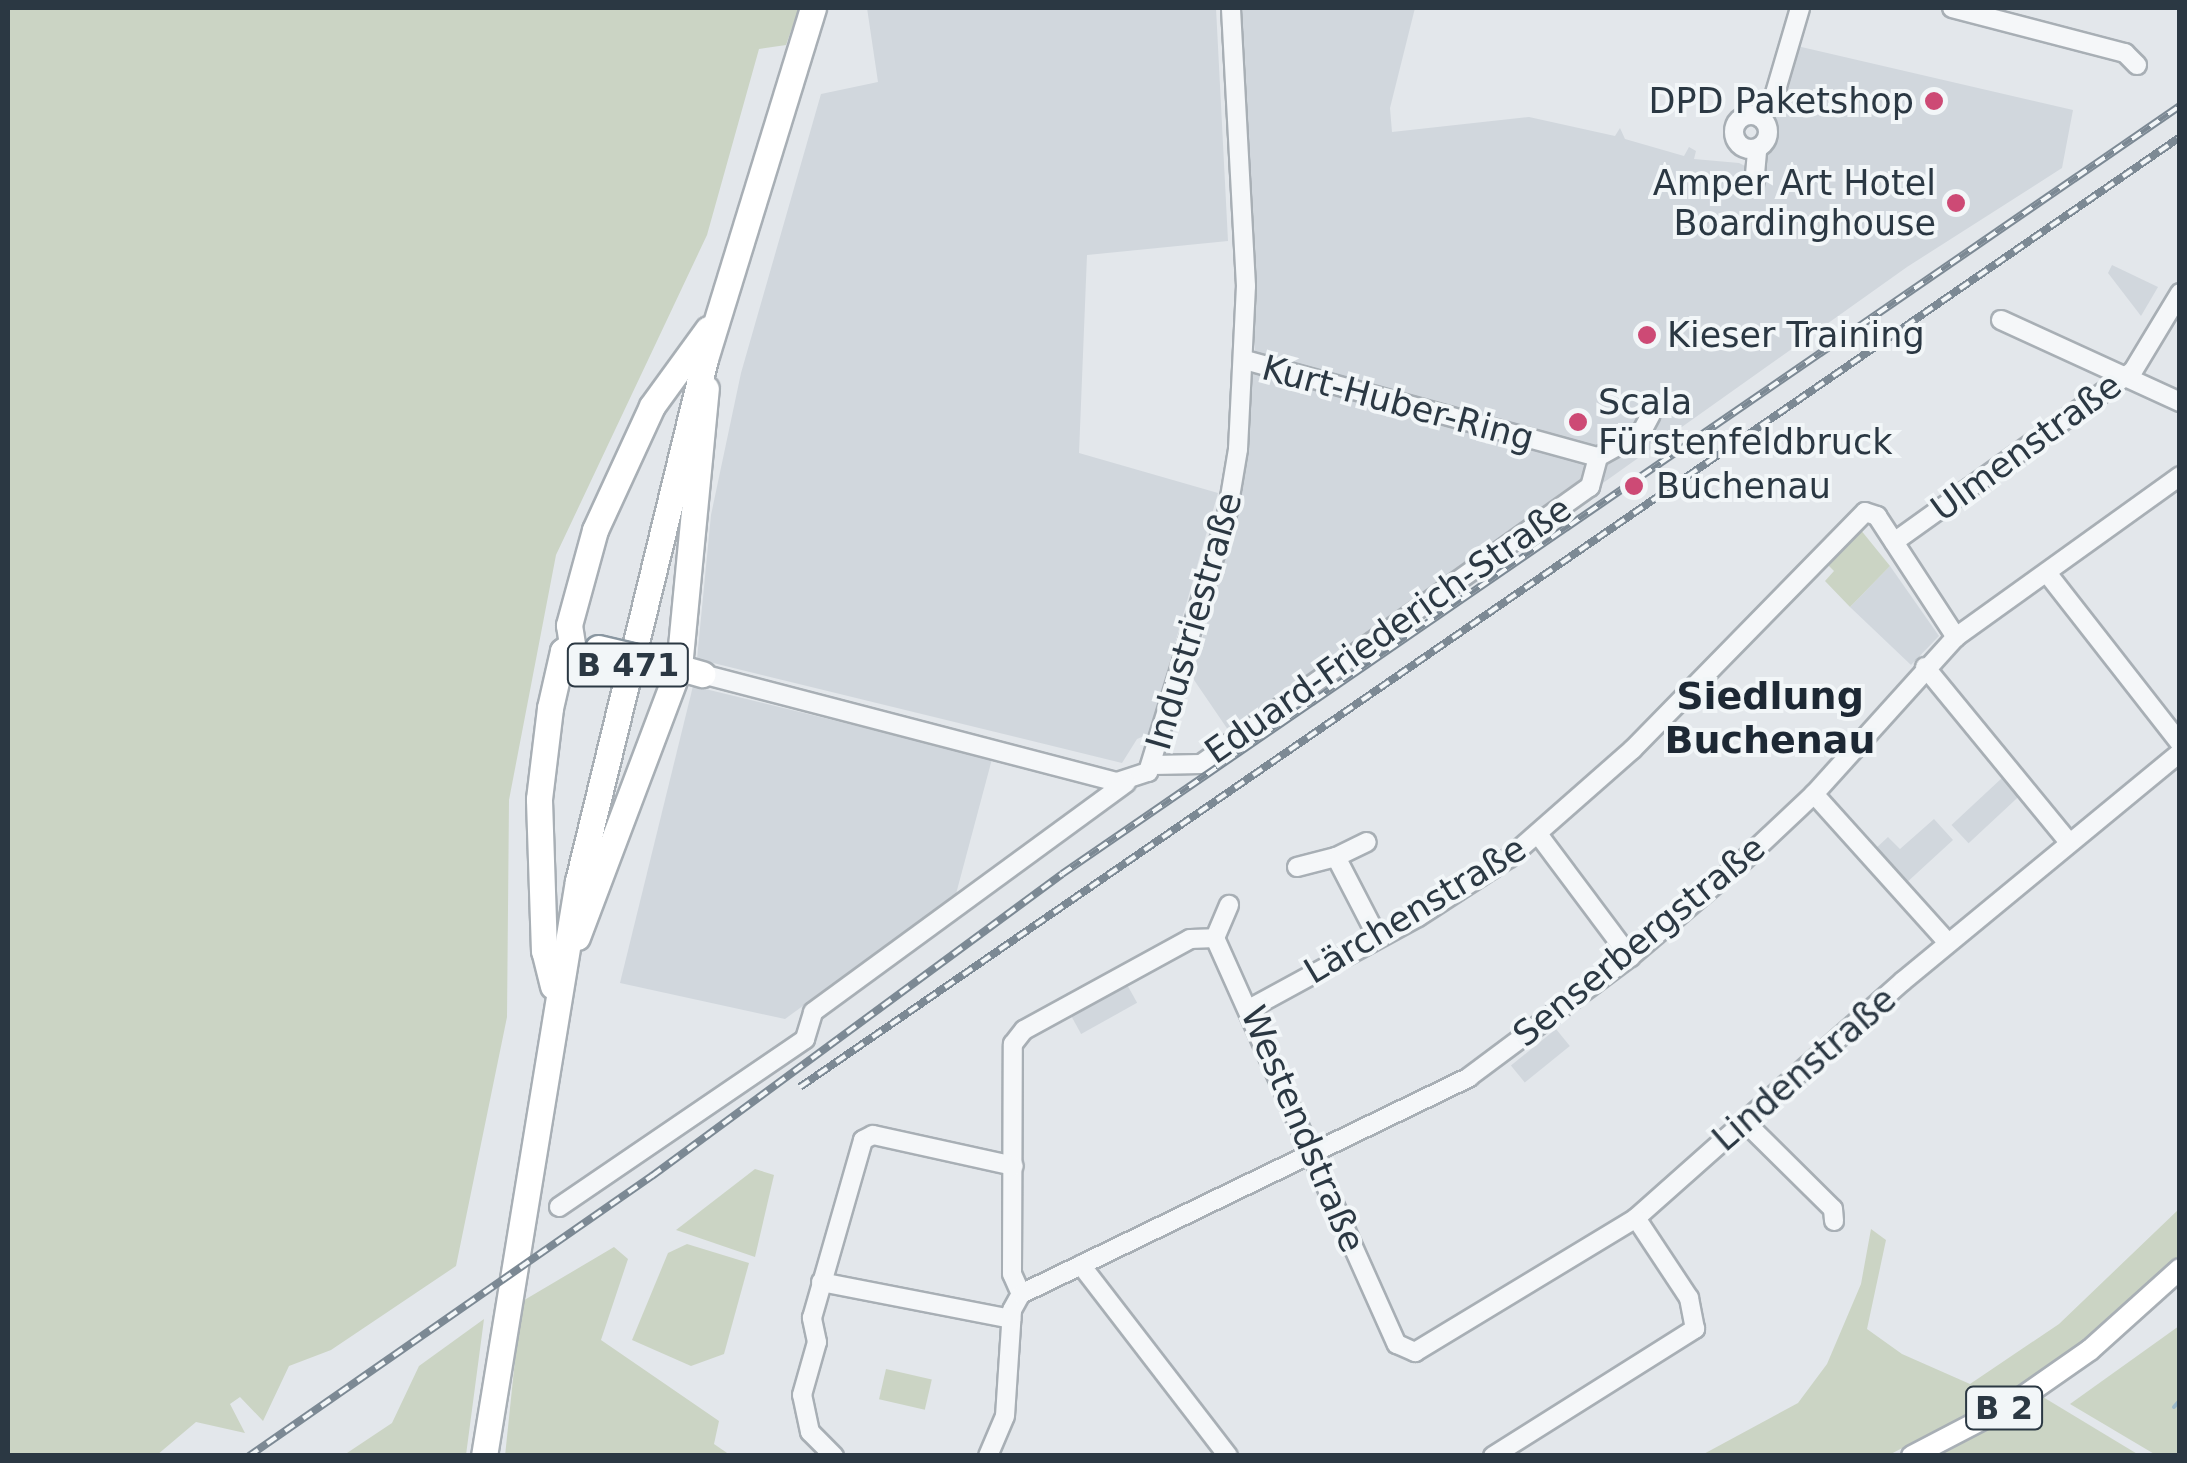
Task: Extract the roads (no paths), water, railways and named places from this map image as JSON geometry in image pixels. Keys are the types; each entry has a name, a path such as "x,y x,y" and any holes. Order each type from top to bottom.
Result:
{"highway":[{"name":"B 471","path":"484,1456 558,985 704,359 812,8"},
{"path":"572,644 569,625 595,530 652,406 716,318"},
{"path":"558,985 594,900 680,668 708,407 704,359"},
{"path":"572,644 680,668"},
{"path":"558,985 544,951 538,800 550,708 563,652 572,644"}],"main road":[{"name":"B 2","path":"1912,1456 2014,1403 2090,1350 2180,1269"}],"street":[{"name":"Industriestraße","path":"680,668 1126,782 1153,765 1232,495 1245,360 1232,8"},
{"path":"1761,118 1774,100 1800,8"},
{"path":"1952,8 2125,54 2137,65"},
{"path":"1757,148 1738,143 1733,116 1761,118"},
{"path":"1754,186 1757,148 1768,134 1761,118"},
{"name":"Ulmenstraße","path":"1894,542 2126,376 2180,292"},
{"path":"2001,320 2180,402"},
{"name":"Kurt-Huber-Ring","path":"1245,360 1598,458"},
{"path":"1598,458 1641,433 1651,414"},
{"name":"Eduard-Friederich-Straße","path":"1153,765 1201,764 1590,487 1598,458"},
{"name":"Senserbergstraße","path":"1021,1294 1469,1076 1630,957 1814,794 1925,667 1956,638 2175,487"},
{"name":"Lärchenstraße","path":"1251,1008 1467,887 1538,834 1632,750 1858,516 1871,512 1894,542"},
{"path":"1894,542 1956,638"},
{"path":"2046,573 2180,742"},
{"path":"1925,667 2068,842"},
{"name":"Lindenstraße","path":"1408,1351 1424,1350 1636,1218 1948,944 2180,753"},
{"path":"558,1207 805,1038 813,1012 1126,782"},
{"path":"1814,794 1948,944"},
{"path":"1538,834 1630,957"},
{"path":"1297,867 1336,857 1366,842"},
{"path":"1336,857 1378,938"},
{"path":"988,1456 1008,1400 1011,1320 1021,1294 1012,1274 1014,1166 1009,1063 1017,1036 1190,939 1215,938 1229,905"},
{"name":"Westendstraße","path":"1215,938 1251,1008 1397,1344 1408,1351"},
{"path":"1744,1122 1833,1209 1834,1221"},
{"path":"834,1456 810,1432 802,1402 817,1342 812,1318 863,1140 874,1135 1014,1166"},
{"path":"1493,1456 1695,1329 1689,1298 1636,1218"},
{"path":"1080,1265 1228,1456"},
{"path":"822,1282 1011,1320"}],"waterway":[{"path":"2174,1407 2180,1400"}],"railway":[{"path":"249,1456 652,1176 1062,874 2180,106"},
{"path":"800,1087 2180,137"}],"place":[{"name":"DPD Paketshop","path":"1934,101"},
{"name":"Amper Art Hotel Boardinghouse","path":"1956,203"},
{"name":"Kieser Training","path":"1647,335"},
{"name":"Scala Fürstenfeldbruck","path":"1578,422"},
{"name":"Buchenau","path":"1634,486"}],"district":[{"name":"Siedlung Buchenau","path":"1770,719"}]}
